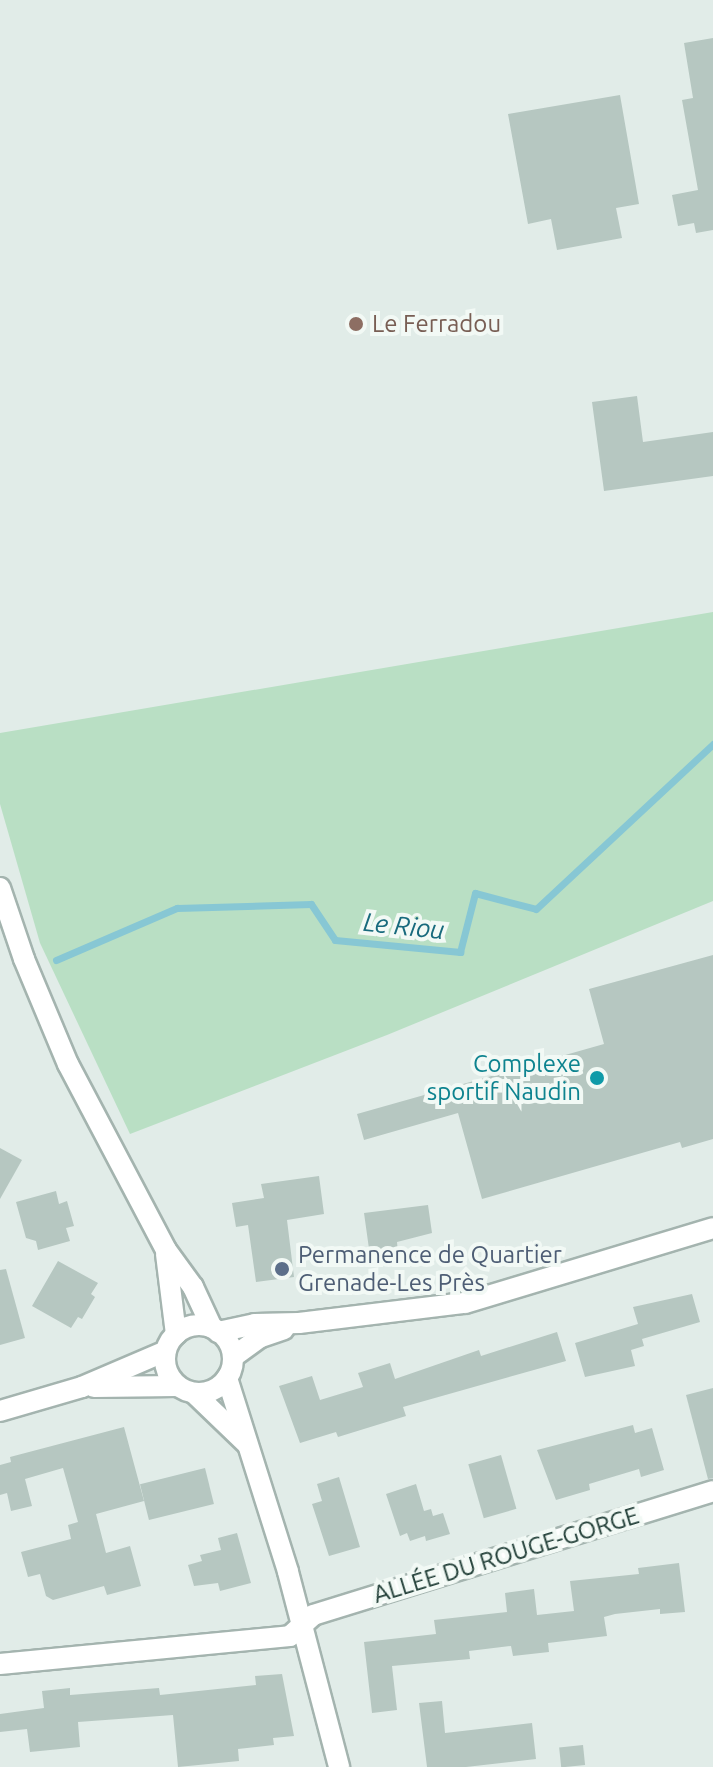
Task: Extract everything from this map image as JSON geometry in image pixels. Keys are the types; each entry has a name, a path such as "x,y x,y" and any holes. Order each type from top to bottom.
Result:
{"street":[{"path":"0,888 24,959 68,1064 166,1250 193,1287 215,1330 226,1338 233,1357 227,1378 303,1626 339,1767"},
{"path":"0,1411 82,1387 171,1342 187,1327 215,1330 255,1324 299,1323 465,1303 713,1228"},
{"path":"166,1250 171,1342 166,1370 247,1444"},
{"path":"233,1357 261,1337 299,1323"},
{"path":"82,1387 213,1390 227,1378"},
{"name":"ALLÉE DU ROUGE-GORGE","path":"0,1664 290,1636 313,1615 713,1491"}],"green space":[{"path":"713,612 713,901 387,1035 130,1134 40,943 0,804 0,733"}],"building":[{"path":"713,38 713,230 696,233 694,223 678,226 672,195 698,190 682,100 693,98 684,43"},
{"path":"620,95 639,204 616,208 622,238 557,250 551,219 528,224 508,114"},
{"path":"637,396 643,442 713,432 713,476 604,491 592,402"},
{"name":"Complexe sportif Naudin","path":"713,955 713,1139 682,1148 680,1142 482,1199 458,1113 364,1140 357,1114 604,1044 589,989"},
{"path":"0,1148 22,1160 0,1199"},
{"path":"319,1176 324,1214 287,1220 294,1277 256,1282 248,1225 236,1227 232,1203 264,1198 261,1184"},
{"path":"56,1191 59,1204 67,1201 74,1226 66,1228 70,1241 38,1250 36,1241 26,1238 16,1202"},
{"path":"428,1205 432,1233 397,1242 398,1253 370,1256 364,1213"},
{"path":"58,1261 98,1283 91,1294 95,1297 82,1319 78,1317 71,1328 32,1306"},
{"path":"6,1269 25,1338 0,1345 0,1270"},
{"path":"692,1294 700,1322 642,1339 644,1346 631,1350 635,1366 585,1377 575,1343 638,1324 633,1307"},
{"path":"557,1332 566,1361 403,1407 406,1416 338,1437 336,1432 300,1443 279,1386 312,1376 320,1400 363,1387 358,1373 390,1363 395,1379 479,1350 481,1356"},
{"path":"713,1388 713,1478 708,1479 686,1395"},
{"path":"633,1425 635,1433 652,1428 664,1470 641,1477 639,1469 589,1484 590,1490 556,1500 537,1450"},
{"path":"124,1427 144,1501 96,1514 106,1553 130,1546 141,1586 107,1595 104,1586 53,1600 46,1596 40,1574 28,1577 21,1552 71,1539 68,1525 78,1522 63,1468 25,1479 32,1506 11,1511 7,1493 0,1495 0,1465 11,1462 10,1457"},
{"path":"501,1455 516,1509 484,1518 468,1464"},
{"path":"205,1468 214,1504 149,1520 140,1484"},
{"path":"339,1477 360,1547 329,1556 312,1504 322,1501 317,1484"},
{"path":"416,1484 424,1511 431,1509 433,1516 443,1513 450,1534 426,1541 425,1536 410,1541 407,1533 400,1536 386,1494"},
{"path":"237,1533 251,1583 220,1591 218,1583 194,1586 188,1565 202,1561 200,1555 221,1550 218,1538"},
{"path":"679,1563 685,1612 660,1614 660,1609 604,1617 607,1636 548,1643 549,1652 513,1656 511,1646 469,1651 470,1659 392,1666 397,1710 372,1713 364,1642 436,1634 434,1620 507,1612 505,1593 534,1589 537,1615 574,1611 570,1581 639,1574 638,1568"},
{"path":"282,1674 294,1736 273,1738 274,1745 238,1749 239,1761 178,1767 173,1715 78,1722 80,1747 30,1752 27,1729 0,1732 0,1714 44,1708 42,1691 70,1688 70,1695 159,1688 160,1695 256,1685 255,1676"},
{"path":"442,1701 445,1733 532,1723 536,1759 466,1767 427,1767 419,1703"},
{"path":"583,1745 585,1765 561,1767 559,1748"}],"waterway":[{"name":"Le Riou","path":"56,960 177,908 311,904 335,940 460,952 475,893 536,909 713,744"}],"place":[{"name":"Le Ferradou","path":"356,324"},
{"name":"Complexe sportif Naudin","path":"597,1078"},
{"name":"Permanence de Quartier Grenade-Les Près","path":"282,1269"}]}
